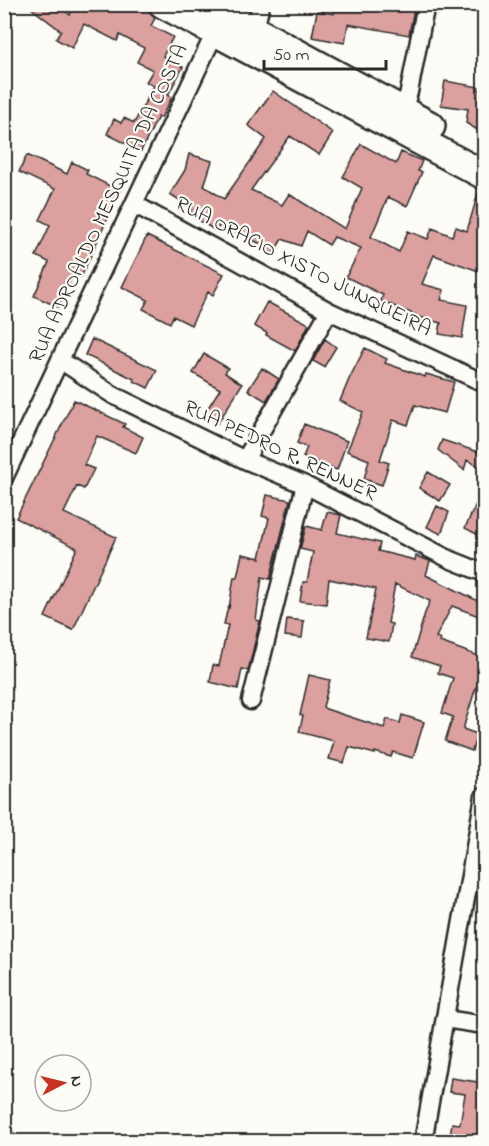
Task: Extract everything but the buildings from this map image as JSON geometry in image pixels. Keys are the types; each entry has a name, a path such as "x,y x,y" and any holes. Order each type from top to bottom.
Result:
{"main road":[{"path":"163,4 215,17 252,41 484,175"},
{"path":"252,41 403,111 484,155"}],"street":[{"path":"252,41 261,4"},
{"path":"403,111 409,92 426,4"},
{"name":"RUA ADROALDO MESQUITA DA COSTA","path":"4,478 134,204 215,17"},
{"name":"RUA ORACIO XISTO JUNQUEIRA","path":"134,204 329,311 484,383"},
{"path":"245,460 329,311"},
{"name":"RUA PEDRO R. RENNER","path":"60,360 113,395 245,460 305,485 449,559 484,573"},
{"path":"251,701 305,485"},
{"path":"423,1142 484,801"},
{"path":"445,1019 484,1025"}]}
